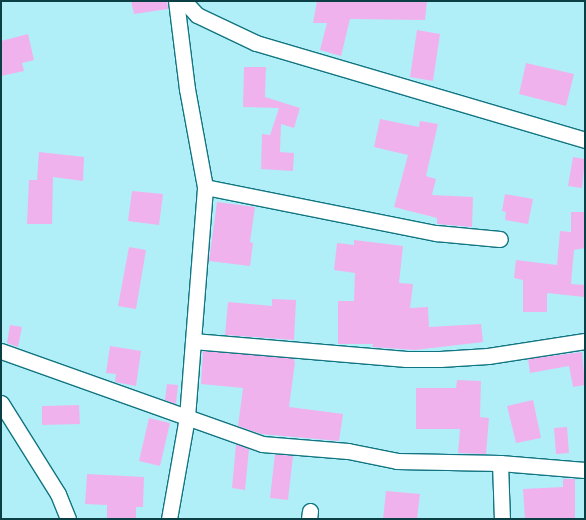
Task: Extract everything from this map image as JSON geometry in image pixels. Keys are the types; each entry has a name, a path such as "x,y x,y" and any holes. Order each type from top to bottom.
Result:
{"street":[{"path":"169,519 187,417 205,187 187,89 176,1"},
{"path":"184,1 197,15 256,43 317,63 585,140"},
{"path":"205,187 436,233 500,239"},
{"path":"193,341 406,359 440,359 488,356 585,341"},
{"path":"1,351 262,444 348,451 397,461 500,463 585,470"},
{"path":"1,403 58,494 68,519"},
{"path":"500,463 502,519"}],"building":[{"path":"131,1 167,1 168,9 134,14"},
{"path":"317,1 427,1 425,20 350,19 341,56 320,50 327,23 313,23"},
{"path":"417,30 440,34 433,81 410,77"},
{"path":"28,34 34,60 22,63 24,71 1,76 1,41"},
{"path":"526,63 574,74 566,106 519,94"},
{"path":"244,67 266,67 265,97 300,108 294,128 281,124 280,152 294,153 293,171 261,169 262,134 270,135 279,108 243,107"},
{"path":"380,119 419,127 420,121 438,124 426,176 436,179 432,195 473,197 472,227 437,224 437,218 394,207 408,155 374,147"},
{"path":"39,152 84,157 83,181 53,177 52,224 27,224 29,180 37,180"},
{"path":"573,157 585,159 582,188 568,186"},
{"path":"132,191 163,194 159,225 128,221"},
{"path":"505,194 533,199 528,224 505,220 506,212 502,211"},
{"path":"217,202 255,207 250,242 253,243 250,266 209,261"},
{"path":"571,212 585,212 585,248 574,250 571,284 585,285 585,297 547,293 547,312 523,312 523,280 514,278 516,260 557,265 560,231 571,232"},
{"path":"354,240 403,246 399,283 413,284 410,308 428,307 429,327 481,324 483,342 415,350 372,347 373,344 338,344 338,301 354,301 355,273 334,270 337,243 354,245"},
{"path":"129,247 146,250 136,309 118,306"},
{"path":"272,299 296,300 294,340 225,335 228,302 272,306"},
{"path":"10,325 22,327 18,347 7,343"},
{"path":"110,346 141,351 136,386 115,382 116,374 106,373"},
{"path":"203,351 293,358 295,362 289,407 343,414 339,441 261,434 238,426 243,388 201,384"},
{"path":"582,352 585,385 573,387 569,366 530,373 528,359"},
{"path":"457,380 481,381 480,417 489,418 486,454 458,453 460,429 416,429 416,388 456,388"},
{"path":"167,384 178,385 176,404 165,400"},
{"path":"533,400 541,438 516,443 507,406"},
{"path":"79,405 80,424 42,425 42,406"},
{"path":"149,418 170,423 160,466 139,461"},
{"path":"567,427 569,453 556,454 554,428"},
{"path":"236,444 249,449 245,490 232,488"},
{"path":"275,454 293,456 288,500 270,498"},
{"path":"87,474 144,477 143,507 136,507 136,519 107,519 107,505 85,504"},
{"path":"563,479 575,479 575,519 525,519 523,489 563,487"},
{"path":"386,491 420,494 417,519 383,519"}]}
